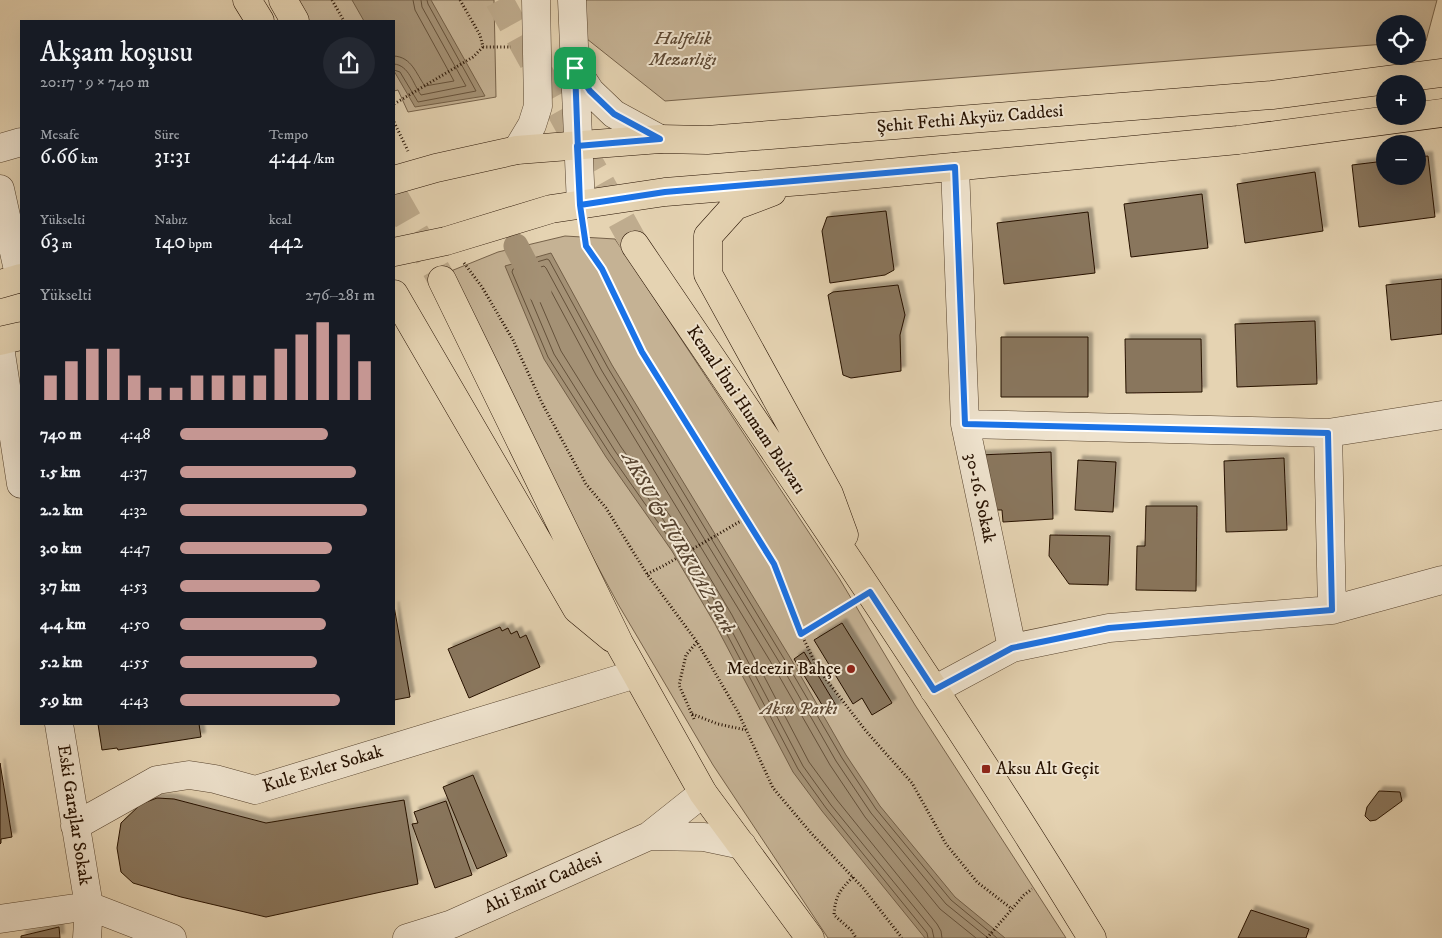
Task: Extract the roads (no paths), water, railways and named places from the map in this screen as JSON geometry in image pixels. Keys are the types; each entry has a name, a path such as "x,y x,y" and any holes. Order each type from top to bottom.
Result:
{"main road":[{"path":"247,0 259,20"},
{"path":"283,0 294,20"},
{"name":"Şehit Fethi Akyüz Caddesi","path":"395,180 436,168 508,152 660,139 707,140 1272,95 1442,73"},
{"path":"395,252 457,237 551,209 665,192 1238,140 1442,113"},
{"path":"800,181 735,206 708,236 708,274 829,494 864,583 1029,834 1092,938"},
{"name":"Kemal İbni Humam Bulvarı","path":"635,245 864,583"},
{"path":"442,280 619,643 636,674 703,793 810,938"},
{"path":"395,296 577,609 619,643"},
{"path":"0,340 20,336"}],"street":[{"path":"508,152 532,125 538,106 536,0"},
{"path":"572,0 580,205"},
{"path":"575,68 590,91 614,114 660,139"},
{"path":"0,148 20,142"},
{"name":"30-16. Sokak","path":"955,167 965,424 1012,648"},
{"path":"0,190 14,280"},
{"path":"0,347 20,477"},
{"path":"965,424 1328,433 1442,415"},
{"path":"1328,433 1332,610"},
{"path":"934,690 1012,648 1109,628 1332,610 1442,580"},
{"name":"Kule Evler Sokak","path":"75,826 157,780 189,775 215,779 255,790 636,674"},
{"name":"Eski Garajlar Sokak","path":"59,725 89,906 87,938"},
{"name":"Ahi Emir Caddesi","path":"407,938 456,931 649,836 703,793"},
{"name":"Ahi Emir Caddesi","path":"649,836 704,837 742,846"},
{"path":"0,919 89,906 172,938"}],"water":[{"path":"352,0 431,0 485,96 415,107 395,73 395,20 363,20"},
{"path":"551,253 612,365 791,659 846,755 880,806 955,897 1005,938 925,938 822,811 793,772 715,624 672,551 606,457 544,359 505,266"}],"waterway":[{"name":"AKSU & TURKUAZ Park","path":"516,246 539,290"}],"tunnel":[{"path":"499,0 635,245"},
{"path":"395,198 442,280"}],"place":[{"name":"Medcezir Bahçe","path":"851,669"},
{"name":"Aksu Alt Geçit","path":"986,769"}],"park label":[{"name":"Halfelik Mezarlığı","path":"683,49"},
{"name":"Aksu Parkı","path":"799,709"}]}
